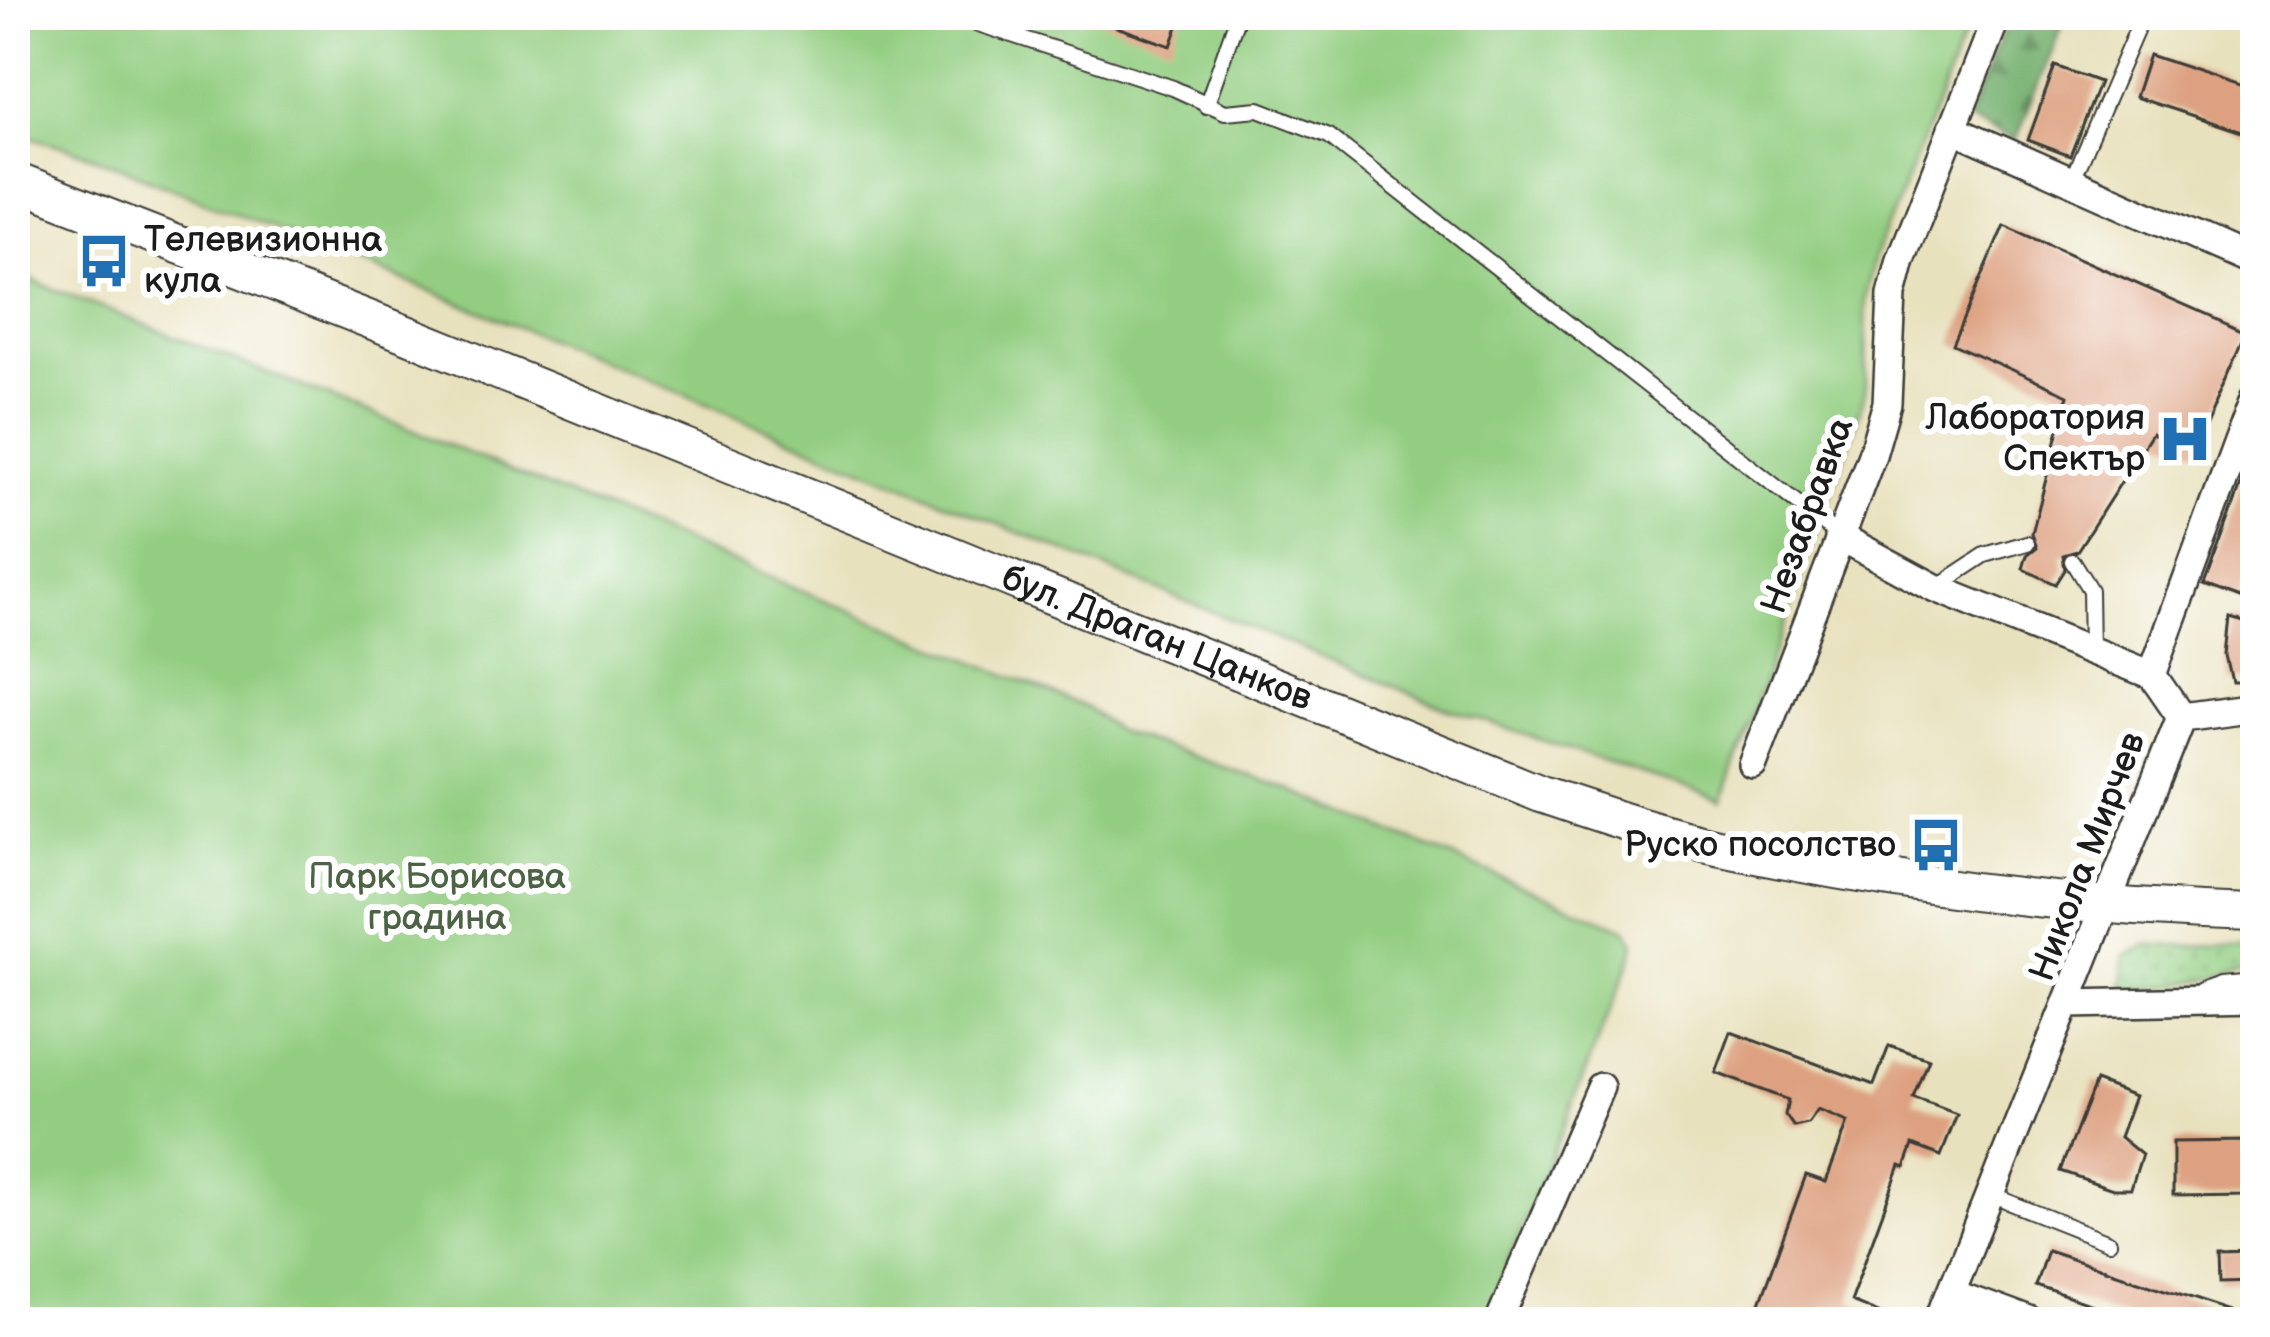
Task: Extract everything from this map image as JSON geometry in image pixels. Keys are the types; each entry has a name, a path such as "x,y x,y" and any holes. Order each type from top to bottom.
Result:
{"main road":[{"name":"бул. Драган Цанков","path":"15,181 409,335 1541,794 1715,846 1877,876 2108,907 2255,914"},
{"name":"бул. Драган Цанков","path":"15,196 96,214"}],"street":[{"name":"Незабравка","path":"1753,765 1873,455 1888,403 1892,295 1901,260 1997,15"},
{"path":"1952,128 2255,263"},
{"path":"1840,536 1936,588 2152,675 2255,396"},
{"name":"Никола Мирчев","path":"1940,1322 2181,717 2152,675"},
{"path":"2181,717 2255,707"},
{"path":"2069,1004 2255,1000"},
{"path":"1499,1322 1600,1087"},
{"path":"1952,1292 2029,1322"}],"lane":[{"path":"950,15 987,21 1174,88 1206,106 1242,113 1259,109 1329,136 1840,536"},
{"path":"1206,106 1238,15"},
{"path":"2072,179 2144,15"},
{"path":"1936,588 1985,554 2027,543"},
{"path":"2072,561 2090,590 2091,652"},
{"path":"2174,1002 2221,985 2255,982"},
{"path":"1990,1196 2109,1242"}],"green space":[{"path":"15,15 1973,15 1874,259 1866,298 1866,387 1854,431 1721,800 1446,708 433,292 96,157 15,132"},
{"path":"2010,15 2067,15 2015,140 1966,121"},
{"name":"Парк Борисова градина","path":"15,274 375,415 1085,707 1116,731 1283,787 1626,929 1634,943 1631,958 1484,1322 15,1322"},
{"path":"2146,945 2255,946 2255,971 2172,986 2122,989 2126,957"}],"building":[{"path":"1092,15 1182,15 1171,46"},
{"path":"2149,55 2255,90 2250,135 2135,97"},
{"path":"2055,66 2099,82 2070,156 2028,140"},
{"path":"2004,225 2246,332 2194,452 2152,434 2077,551 2063,555 2065,570 2056,584 2023,569 2027,555 2037,547 2032,533 2068,395 1953,344"},
{"path":"2255,448 2255,558 2240,599 2204,586"},
{"path":"2230,619 2255,626 2255,681 2232,681 2226,655"},
{"path":"1731,1032 1874,1085 1889,1046 1929,1060 1914,1099 1957,1115 1941,1156 1913,1145 1905,1167 1900,1165 1850,1301 1902,1322 1752,1322 1806,1175 1826,1182 1848,1122 1818,1110 1808,1124 1794,1127 1785,1115 1788,1100 1716,1073"},
{"path":"2095,1081 2135,1096 2120,1137 2142,1155 2131,1189 2113,1189 2060,1171"},
{"path":"2248,1141 2248,1194 2173,1195 2173,1142"},
{"path":"2047,1250 2254,1318 2253,1322 2145,1322 2035,1286"},
{"path":"2255,1250 2255,1280 2220,1281 2219,1251"}],"place":[{"name":"Телевизионна кула","path":"104,261"},
{"name":"Лаборатория Спектър","path":"2185,439"},
{"name":"Руско посолство","path":"1936,845"}]}
